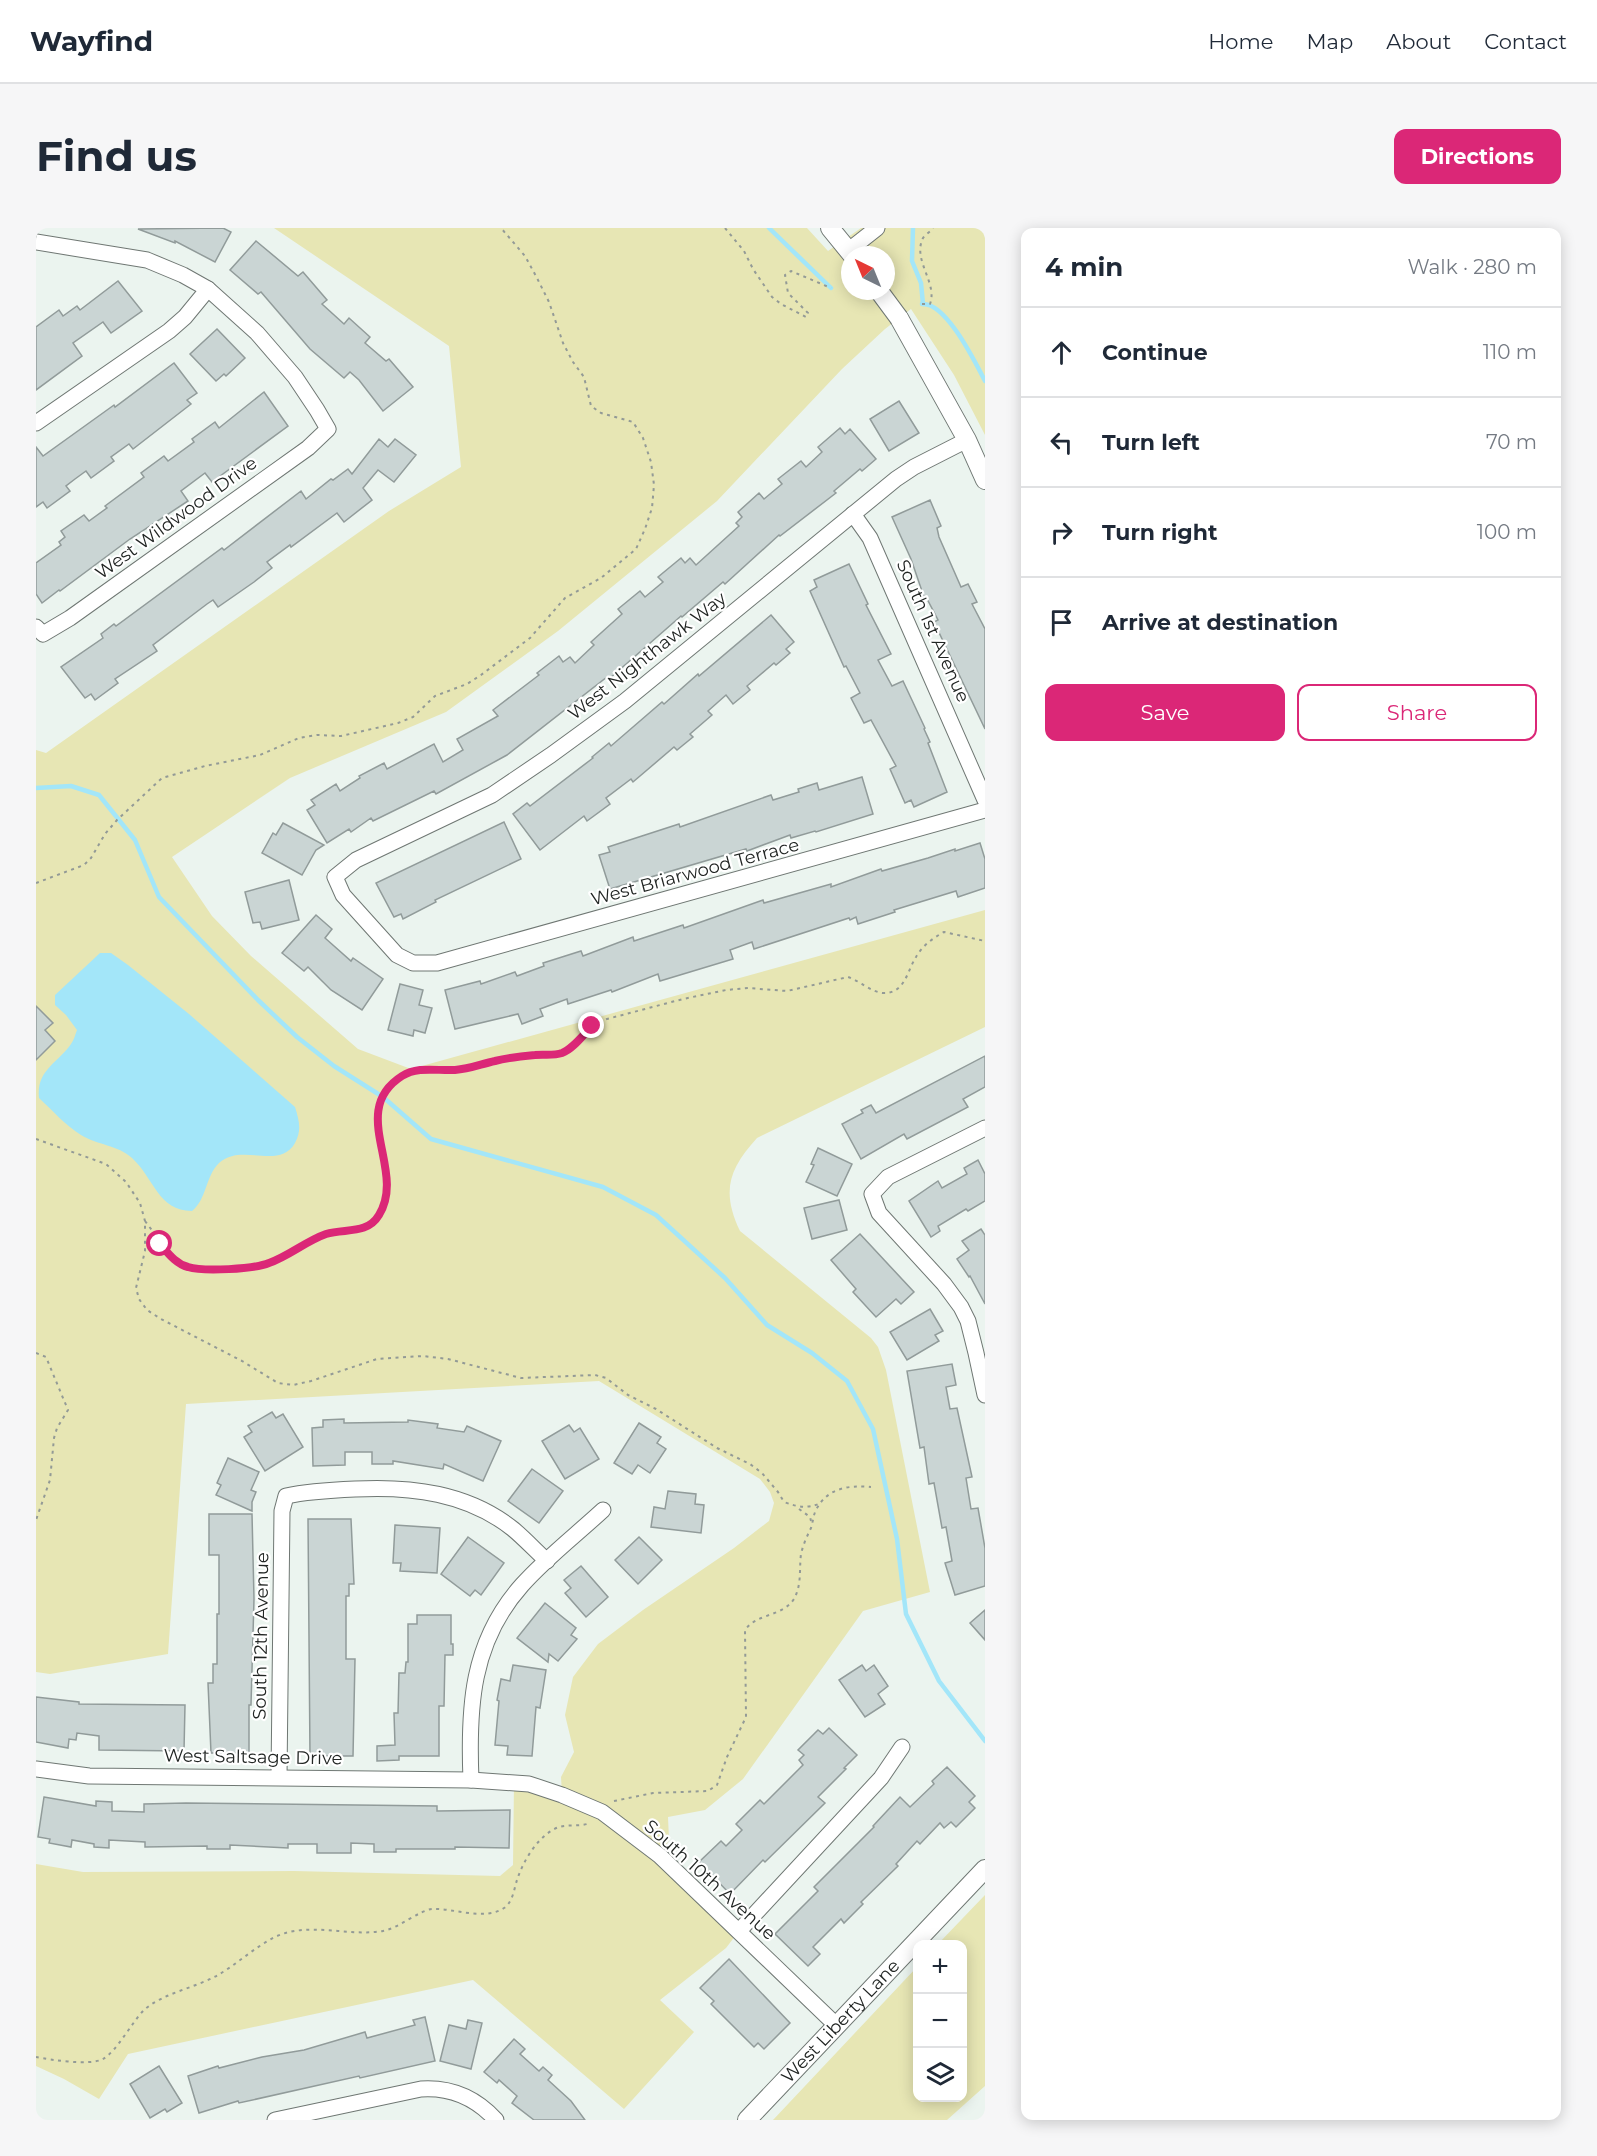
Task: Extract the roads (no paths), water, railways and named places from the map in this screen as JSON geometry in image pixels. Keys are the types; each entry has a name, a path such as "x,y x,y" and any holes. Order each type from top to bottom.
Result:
{"street":[{"path":"858,246 877,228"},
{"path":"836,230 846,246"},
{"path":"36,242 147,260 183,275 208,289 186,317 169,331 36,423"},
{"name":"West Wildwood Drive","path":"40,631 70,618 308,448 328,429 295,377 257,333 208,289"},
{"path":"886,300 899,318 967,440 985,480"},
{"name":"West Nighthawk Way","path":"413,963 397,955 381,939 343,896 335,877 356,860 492,795 551,755 625,701 853,514 914,467 967,440"},
{"name":"South 1st Avenue","path":"853,514 870,538 985,800"},
{"name":"West Briarwood Terrace","path":"413,963 437,963 985,810"},
{"path":"985,1128 888,1177 873,1194 879,1213 944,1284 961,1307 974,1342 985,1395"},
{"name":"South 12th Avenue","path":"279,1777 282,1511 286,1497 304,1492 386,1488 439,1493 490,1514 512,1529 547,1561"},
{"path":"471,1780 470,1715 476,1671 490,1630 522,1585 603,1510"},
{"path":"739,1931 881,1778 902,1747"},
{"name":"West Saltsage Drive","path":"36,1769 89,1776 471,1780"},
{"name":"South 10th Avenue","path":"471,1780 529,1784 602,1812 660,1856 836,2025"},
{"name":"West Liberty Lane","path":"747,2120 985,1869"},
{"path":"275,2120 421,2089 439,2088 462,2094 496,2120"}],"water":[{"path":"100,953 111,953 128,965 189,1014 295,1107 299,1121 299,1134 288,1151 270,1156 228,1157 214,1169 201,1200 192,1211 171,1206 132,1158 120,1150 81,1135 39,1098 39,1088 44,1074 66,1051 77,1030 55,1005 55,995"}],"waterway":[{"path":"769,228 831,288"},
{"path":"913,228 912,261 921,283 923,304"},
{"path":"922,304 931,306 950,322 985,381"},
{"path":"36,788 71,786 99,795 135,840 159,897 258,1000 297,1037 334,1066 383,1097 431,1139 603,1187 656,1215 725,1278 767,1325 812,1353 847,1381 873,1429 897,1539 906,1614 939,1681 985,1741"}]}
